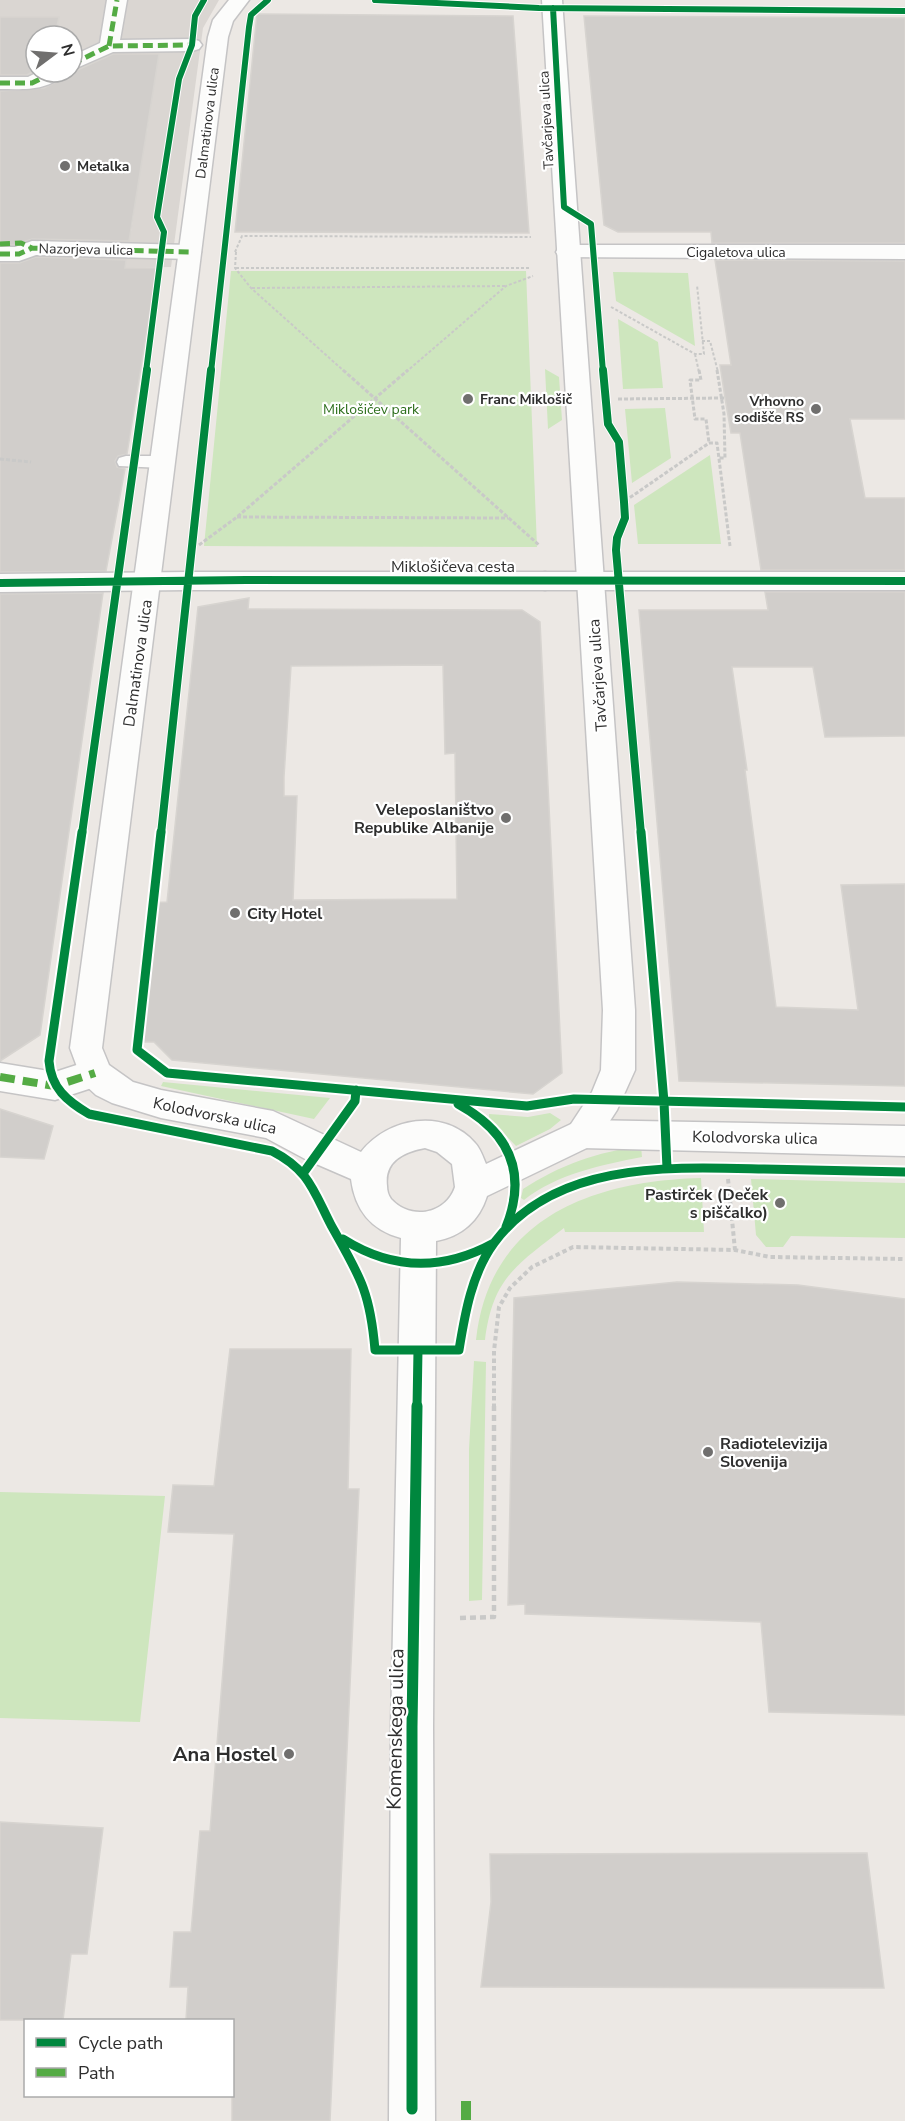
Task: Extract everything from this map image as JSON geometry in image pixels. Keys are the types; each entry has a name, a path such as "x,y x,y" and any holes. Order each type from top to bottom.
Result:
{"main road":[{"path":"109,46 117,0"},
{"name":"Dalmatinova ulica","path":"95,1073 86,1048 163,462 182,252 218,37 223,20 239,0"},
{"name":"Tavčarjeva ulica","path":"552,0 620,1042 618,1070 605,1100 583,1134"},
{"path":"84,58 109,46 192,45"},
{"path":"0,83 24,82"},
{"path":"0,243 21,243 32,248"},
{"name":"Nazorjeva ulica","path":"0,254 18,254 32,248 182,252"},
{"name":"Cigaletova ulica","path":"567,252 905,252"},
{"name":"Miklošičeva cesta","path":"0,583 905,581"},
{"path":"0,1077 55,1086 95,1073"},
{"name":"Kolodvorska ulica","path":"95,1073 124,1093 161,1104 273,1125 319,1150 369,1172"},
{"name":"Kolodvorska ulica","path":"474,1186 583,1134 905,1141"},
{"path":"408,1135 433,1135 456,1145 467,1157 473,1171 474,1186 469,1201 452,1218 436,1225 418,1227 393,1221 383,1214 369,1194 369,1172 374,1157 392,1141 408,1135"},
{"name":"Komenskega ulica","path":"412,2121 418,1227"}],"lane":[{"path":"126,462 163,462"}],"path":[{"path":"534,237 242,236 236,252 235,268 251,288 545,550"},
{"path":"230,252 236,252"},
{"path":"607,305 695,354 704,354 693,252"},
{"path":"235,268 534,268"},
{"path":"251,288 506,286 533,276"},
{"path":"192,550 237,517 377,400 506,286"},
{"path":"702,341 710,341 723,399 726,434 725,458 718,458"},
{"path":"695,354 701,380 690,380 695,419 706,419 709,443"},
{"path":"616,399 723,399"},
{"path":"624,502 709,443 717,443 731,551"},
{"path":"0,459 31,462"},
{"path":"237,517 509,518"},
{"path":"727,1168 735,1250"},
{"path":"415,1619 494,1617 494,1351 499,1307 510,1288 532,1268 573,1247 735,1250 770,1257 905,1258"}],"green space":[{"name":"Miklošičev park","path":"231,271 526,271 537,547 204,546"},
{"path":"613,272 688,273 695,346 616,301"},
{"path":"618,319 658,342 663,388 623,389"},
{"path":"545,369 559,377 562,420 548,429"},
{"path":"665,408 671,458 632,483 625,409"},
{"path":"710,455 721,544 638,544 634,505"},
{"path":"163,1082 330,1098 314,1119 161,1086"},
{"path":"550,1113 561,1120 550,1129 516,1146 489,1118 489,1114 528,1117"},
{"path":"641,1146 642,1157 611,1163 565,1177 524,1200 521,1198 523,1189 565,1166 609,1152"},
{"path":"701,1178 704,1232 565,1232 564,1228 520,1263 510,1274 494,1301 485,1340 476,1340 485,1298 501,1264 524,1236 552,1214 585,1198 622,1187"},
{"path":"751,1179 905,1183 905,1238 791,1236 783,1247 766,1247 756,1235"},
{"path":"474,1361 486,1362 482,1600 469,1601 469,1449"},
{"path":"0,1492 165,1496 140,1722 0,1718"}],"shaded area":[{"path":"0,0 219,0 203,28 171,267 66,269 67,261 0,262 0,241 33,238 47,241 115,240 122,232 131,232 135,205 130,201 138,135 147,132 152,95 0,94 0,71 24,64 24,84 84,84 84,24 57,24 58,17 0,17"}],"building":[{"path":"257,14 513,16 529,233 235,232"},
{"path":"584,16 905,18 905,243 712,243 711,232 618,232 604,225"},
{"path":"0,17 59,17 58,24 24,24 24,75 0,75"},
{"name":"Metalka","path":"113,54 159,54 129,241 32,239 15,245 0,245 0,91 44,88 52,84 84,84 84,67"},
{"path":"36,257 126,260 125,268 157,268 127,454 118,456 115,461 117,467 125,469 106,571 0,572 0,263 19,263"},
{"name":"Vrhovno sodišče RS","path":"715,260 905,261 905,419 850,419 865,498 905,498 905,570 761,570 740,433 731,433 720,365 731,365"},
{"path":"765,592 905,592 905,736 825,737 813,667 732,667 776,1007 858,1010 841,885 905,884 905,1086 679,1081 639,610 768,610"},
{"path":"103,593 40,1035 0,1061 0,594"},
{"path":"249,598 248,609 522,610 540,622 562,1073 533,1094 172,1060 154,1042 133,1042 148,903 167,902 198,607","holes":["443,665 445,754 455,753 457,899 293,900 297,796 284,796 291,666"]},
{"path":"0,1109 53,1126 44,1159 0,1157"},
{"name":"Radiotelevizija Slovenija","path":"677,1282 798,1285 905,1299 905,1715 769,1712 761,1622 525,1614 525,1604 508,1605 514,1298"},
{"path":"230,1349 351,1349 348,1489 359,1489 330,2121 232,2121 234,2019 186,2019 188,1987 170,1987 174,1932 191,1932 200,1831 210,1831 234,1534 168,1532 173,1485 214,1486"},
{"path":"0,1822 103,1828 87,1954 71,1954 63,2019 0,2020"},
{"path":"867,1853 884,1988 481,1987 491,1902 490,1854"}],"marked path":[{"path":"109,46 117,0"},
{"path":"84,58 109,46 192,45"},
{"path":"0,83 24,83"},
{"path":"0,244 21,243 32,248"},
{"path":"0,254 19,254 32,248 190,252"},
{"path":"0,1077 55,1086 95,1073"},
{"path":"466,2101 466,2121"}],"cycle path":[{"path":"204,0 195,16 192,45 179,79 157,217 164,232 162,252 119,582 49,1061 56,1087 73,1104 89,1114 272,1151 296,1166 310,1182 361,1277 369,1303 375,1350 459,1350 472,1288 493,1244 503,1232 530,1209 559,1192 590,1180 623,1173 691,1168 905,1172"},
{"path":"268,0 251,15 249,27 137,1050 167,1073 527,1106 574,1099 905,1107"},
{"path":"375,0 539,8 905,11"},
{"path":"553,8 564,207 591,224 608,424 619,442 625,518 617,538 616,550 664,1102 667,1168"},
{"path":"0,583 246,580 905,581"},
{"path":"304,1172 355,1101 356,1090"},
{"path":"458,1104 475,1113 490,1125 502,1139 510,1155 515,1172 516,1190 513,1209 506,1227"},
{"path":"343,1239 379,1258 418,1265 457,1260 494,1243"},
{"path":"412,2109 412,1727 418,1350"}],"place":[{"name":"Metalka","path":"65,166"},
{"name":"Franc Miklošič","path":"468,399"},
{"name":"Vrhovno sodišče RS","path":"816,409"},
{"name":"Veleposlaništvo Republike Albanije","path":"506,818"},
{"name":"City Hotel","path":"235,913"},
{"name":"Pastirček (Deček s piščalko)","path":"780,1203"},
{"name":"Radiotelevizija Slovenija","path":"708,1452"},
{"name":"Ana Hostel","path":"289,1754"}]}
